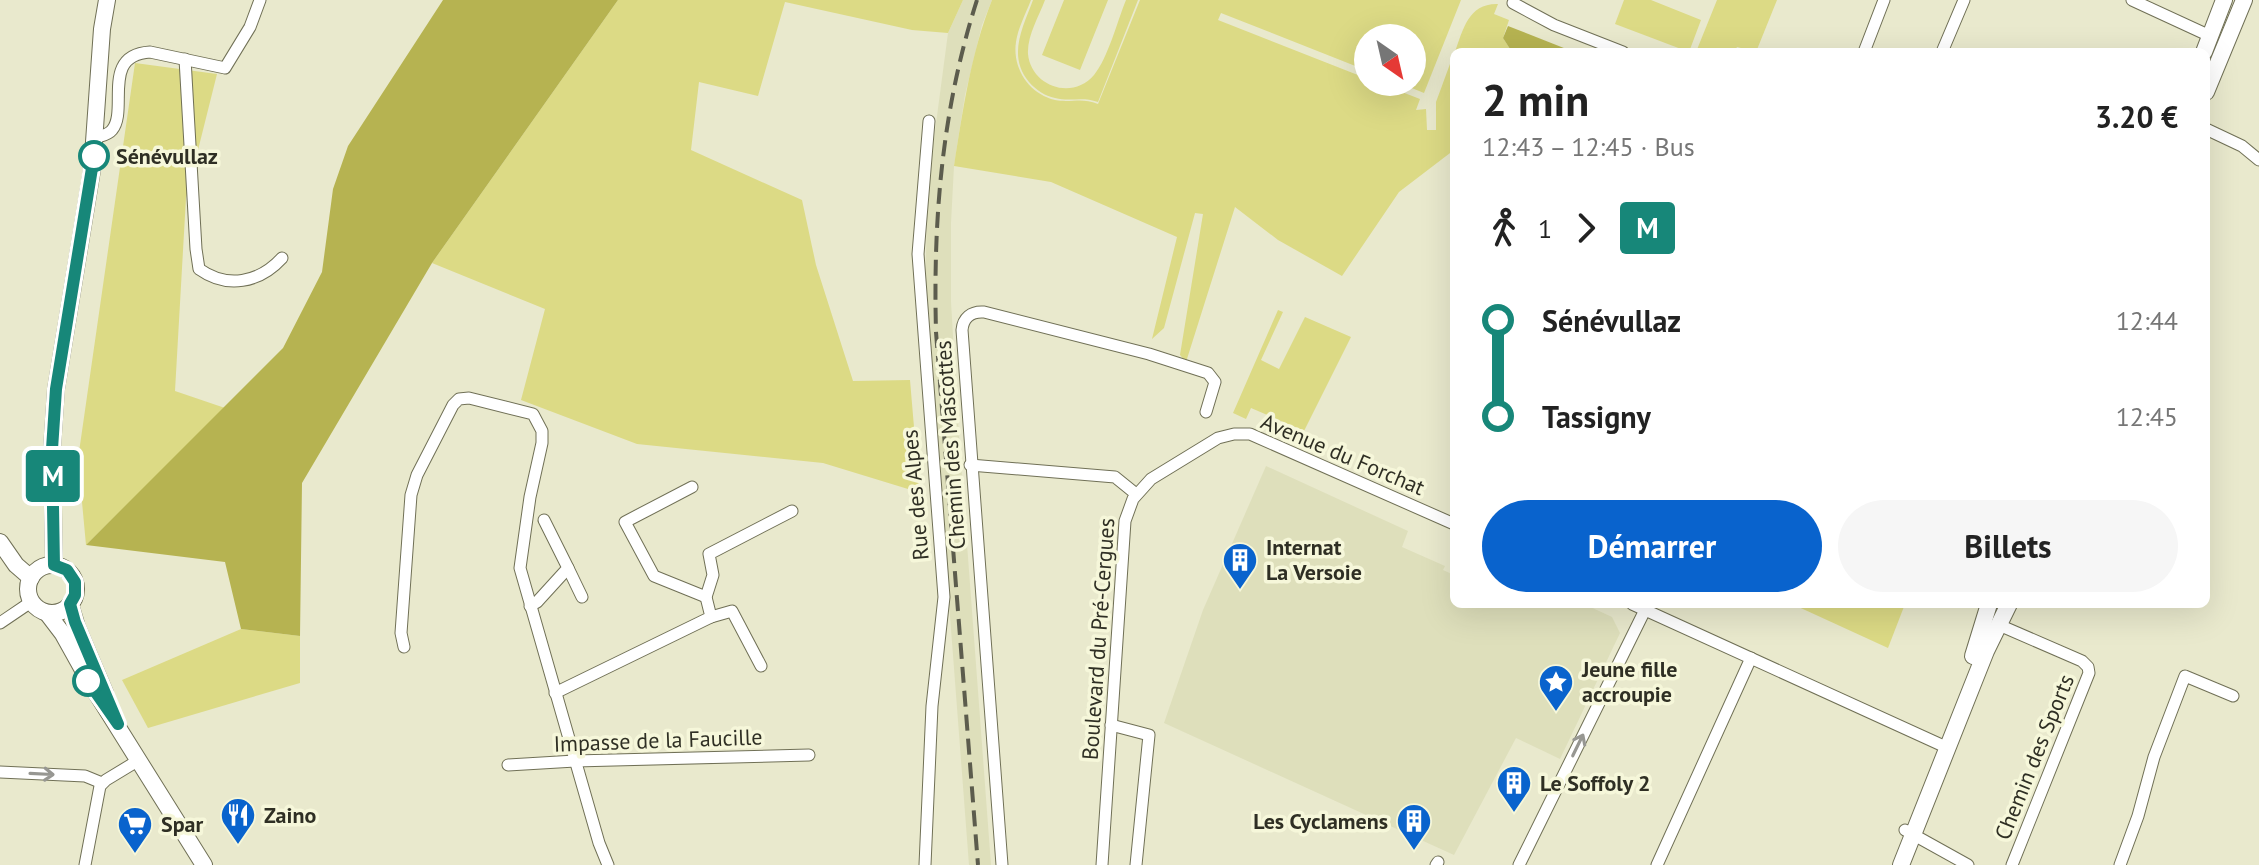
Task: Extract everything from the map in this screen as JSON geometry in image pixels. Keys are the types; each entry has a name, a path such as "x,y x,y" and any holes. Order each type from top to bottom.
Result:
{"main road":[{"path":"54,565 52,449 56,389 90,186 107,0"},
{"path":"2210,83 2244,0"},
{"path":"2228,43 2207,44 2222,6 2237,19"},
{"path":"0,542 16,565 31,578"},
{"path":"47,613 61,611 70,604 76,592 74,578 64,568 54,565 41,568 31,578 27,588 31,602 47,613 63,634 88,681 118,724 204,865"},
{"path":"70,604 118,724"},
{"path":"1943,746 1988,608"},
{"path":"1891,865 1909,832 1943,746 2007,608"},
{"path":"1901,865 1909,832"}],"street":[{"path":"95,138 114,128 119,75 130,60 141,53 150,52 225,68 250,27 260,0"},
{"path":"1866,48 1884,0"},
{"path":"1944,48 1964,0"},
{"path":"2132,0 2207,44"},
{"path":"1513,3 1554,25 1613,48"},
{"path":"185,59 199,269 212,278 233,283 253,278 282,258"},
{"name":"Rue des Alpes","path":"925,865 932,706 944,597 918,254 929,121"},
{"path":"2210,131 2242,146 2259,160"},
{"name":"Chemin des Mascottes","path":"1002,865 970,465 962,330 965,320 973,313 984,312 1149,354 1208,373 1215,382 1206,412"},
{"path":"404,647 401,633 411,495 417,475 453,405 459,399 469,398 533,414 542,431 520,568 608,865"},
{"name":"Avenue du Forchat","path":"1136,494 1151,479 1212,441 1242,433 1266,439 1450,522"},
{"name":"Boulevard du Pré-Cergues","path":"970,465 1115,477 1136,494 1125,521 1102,865"},
{"path":"692,487 625,522 654,576 706,597"},
{"path":"711,617 706,597 713,575 709,554 792,511"},
{"path":"544,520 582,597"},
{"path":"530,606 568,568"},
{"path":"0,623 31,602"},
{"path":"1641,608 1943,746"},
{"path":"1519,865 1645,610"},
{"path":"555,693 711,617 732,611 761,666"},
{"name":"Chemin des Sports","path":"1999,625 2082,661 2089,673 2012,865"},
{"path":"1657,865 1751,658"},
{"path":"2120,865 2138,816 2154,757 2185,676 2233,696"},
{"path":"1111,725 1149,735 1136,865"},
{"name":"Impasse de la Faucille","path":"508,765 809,755"},
{"path":"85,865 102,783 139,760"},
{"path":"0,772 85,776 102,783"},
{"path":"1909,832 1968,865"}],"shaded area":[{"path":"443,0 618,0 432,263 302,483 300,636 241,629 225,562 86,545 283,348 322,272 333,189 348,146"},
{"path":"618,0 963,0 948,33 912,30 785,2 758,96 699,82 691,150 802,200 816,265 853,381 910,380 919,486 908,489 823,463 637,444 521,400 545,309 432,263"},
{"path":"963,0 992,0 982,25 965,95 954,166 951,223 951,302 959,437 991,865 969,865 925,288 928,184 948,33"},
{"path":"992,0 1031,0 1018,31 1015,52 1024,78 1046,97 1098,104 1140,0 1461,0 1426,88 1426,24 1354,24 1354,65 1221,13 1218,20 1354,73 1354,96 1412,96 1420,99 1416,110 1426,109 1427,130 1436,130 1436,102 1450,64 1450,153 1399,192 1342,276 1278,240 1235,207 1186,362 1180,355 1203,214 1195,213 1164,328 1152,339 1177,237 1051,182 954,166 973,61"},
{"path":"1033,0 1045,0 1029,40 1031,65 1044,82 1064,88 1085,83 1094,75 1108,50 1126,0 1138,0 1098,102 1048,96 1032,85 1022,72 1019,41"},
{"path":"1064,0 1108,0 1080,70 1042,55"},
{"path":"1624,0 1651,0 1701,20 1690,48 1678,48 1615,24"},
{"path":"1717,0 1777,0 1758,48 1698,48"},
{"path":"1498,4 1494,14 1509,20 1503,38 1509,48 1456,48 1469,19 1488,5"},
{"path":"1508,26 1564,48 1509,48 1503,38"},
{"path":"135,63 217,74 186,198 175,391 225,408 86,545 78,459"},
{"path":"1278,310 1283,312 1261,360 1279,369 1305,317 1351,337 1304,431 1251,408 1246,419 1233,413"},
{"path":"1266,466 1408,531 1402,547 1445,566 1443,570 1450,573 1450,608 1593,608 1612,617 1620,633 1560,759 1516,738 1454,855 1164,723 1203,610"},
{"path":"1801,608 1903,608 1888,648"},
{"path":"241,629 300,636 300,683 148,728 122,680"}],"railway":[{"path":"977,0 955,82 942,164 935,289 978,865"}],"bus line":[{"name":"M","path":"88,681 118,724 75,622 70,604 76,592 74,578 64,568 54,565 56,536 52,449 56,389 94,156"}],"place":[{"name":"Sénévullaz","path":"94,156"},
{"name":"Internat La Versoie","path":"1240,591"},
{"name":"Jeune fille accroupie","path":"1556,713"},
{"name":"Le Soffoly 2","path":"1514,814"},
{"name":"Zaino","path":"238,846"},
{"name":"Les Cyclamens","path":"1414,852"},
{"name":"Spar","path":"135,855"}]}
